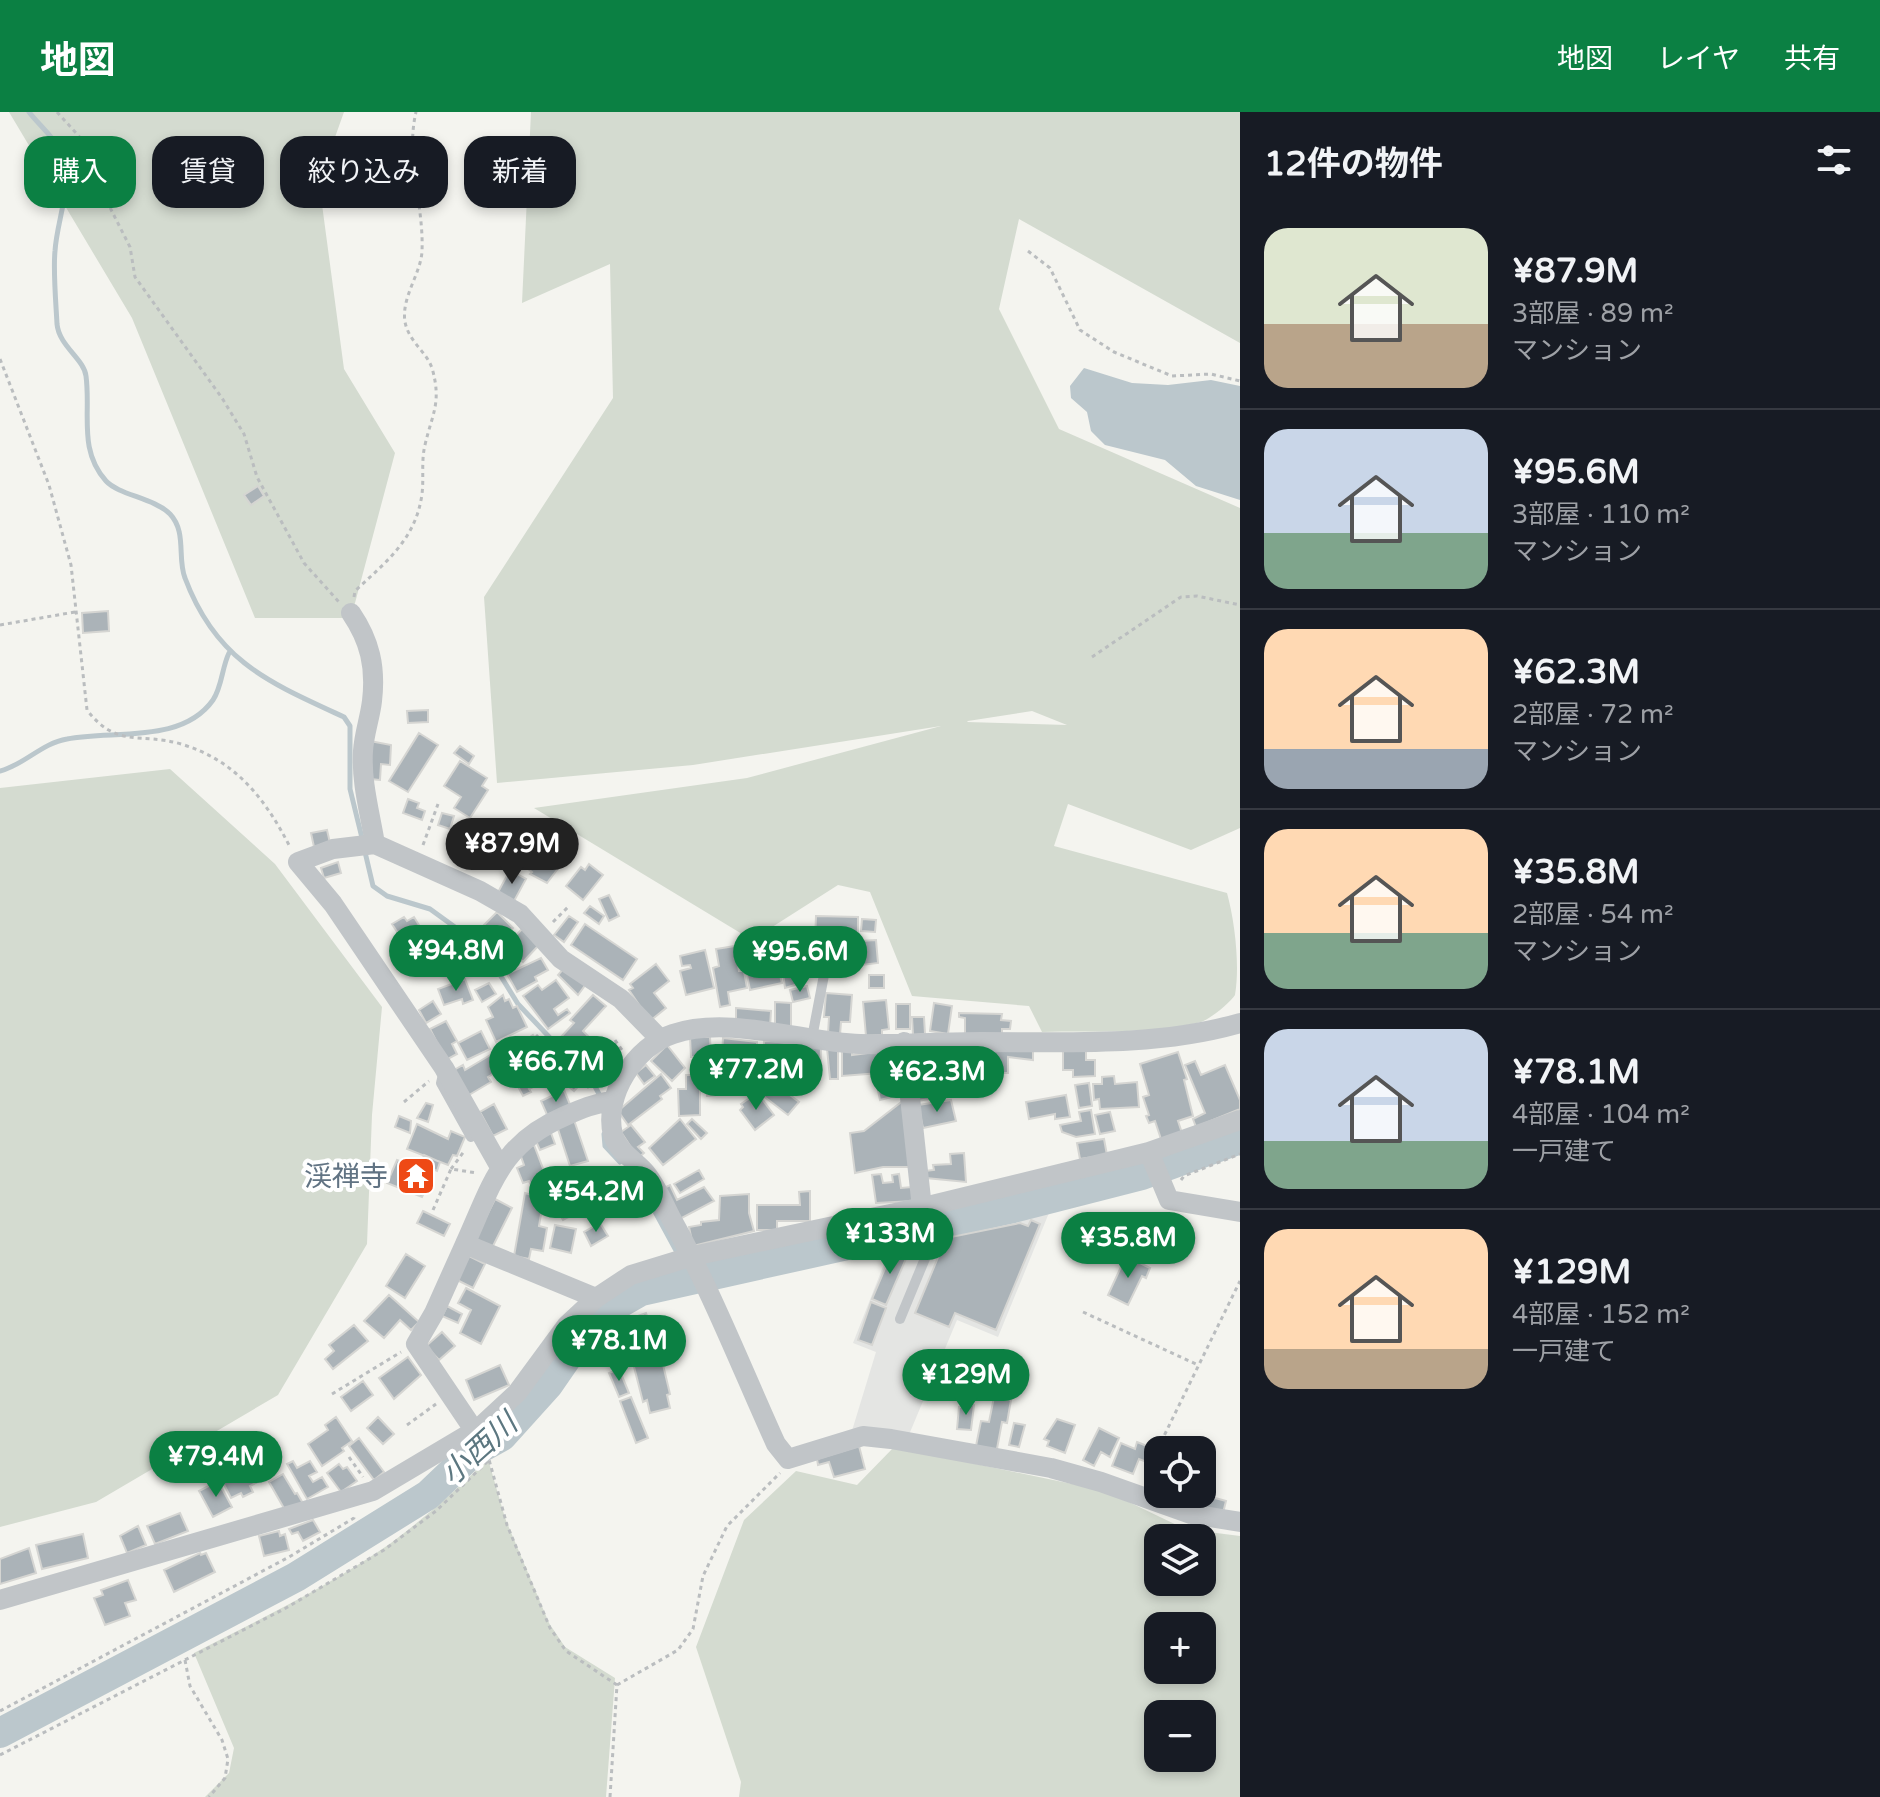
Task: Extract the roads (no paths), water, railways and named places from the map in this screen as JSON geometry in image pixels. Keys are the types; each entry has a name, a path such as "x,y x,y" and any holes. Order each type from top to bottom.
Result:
{"street":[{"path":"351,613 367,636 372,659 372,701 363,748 363,780 375,844"},
{"path":"500,1167 444,1068 333,904 298,862 333,849 375,844 417,860 520,914 561,959 621,999 660,1039"},
{"path":"476,1429 416,1344 434,1313 500,1167 513,1149 532,1132 603,1102 632,1065 660,1039 676,1032 722,1029 859,1044 1149,1038 1214,1030 1240,1023"},
{"path":"904,1042 925,1207"},
{"path":"603,1102 613,1135 625,1154 646,1172 693,1256 776,1444 788,1459 863,1436 891,1439 1051,1468 1191,1514 1240,1522"},
{"path":"0,1600 358,1498 476,1429 517,1393 567,1325 596,1298 631,1275 693,1256 925,1207 1149,1152 1240,1120"},
{"path":"1149,1152 1169,1200 1240,1212"},
{"path":"465,1244 596,1298"}],"lane":[{"path":"812,1038 828,954"},
{"path":"444,1068 441,1083 471,1137"},
{"path":"900,1319 931,1244 925,1207"}],"waterway":[{"path":"29,112 57,145 64,162 66,187 54,259 57,324 62,339 86,376 87,431 97,469 112,486 155,504 170,514 180,537 185,578 212,630 229,649 268,680 344,717 350,726 350,789 363,842"},
{"path":"0,771 58,741 146,733 184,723 200,714 213,700 229,653"},
{"path":"365,852 373,886 387,896 430,909 470,938 494,965 518,1004 571,1060 587,1071 600,1096"},
{"path":"604,1134 605,1146 620,1162"},
{"name":"小西川","path":"0,1733 296,1577 428,1495 473,1452 502,1436 548,1385 586,1330 606,1311 641,1291 1013,1208 1142,1175 1240,1139"},
{"path":"634,1173 679,1256"},
{"path":"683,1265 691,1279"}],"place":[{"name":"渓禅寺","path":"416,1176"}]}
